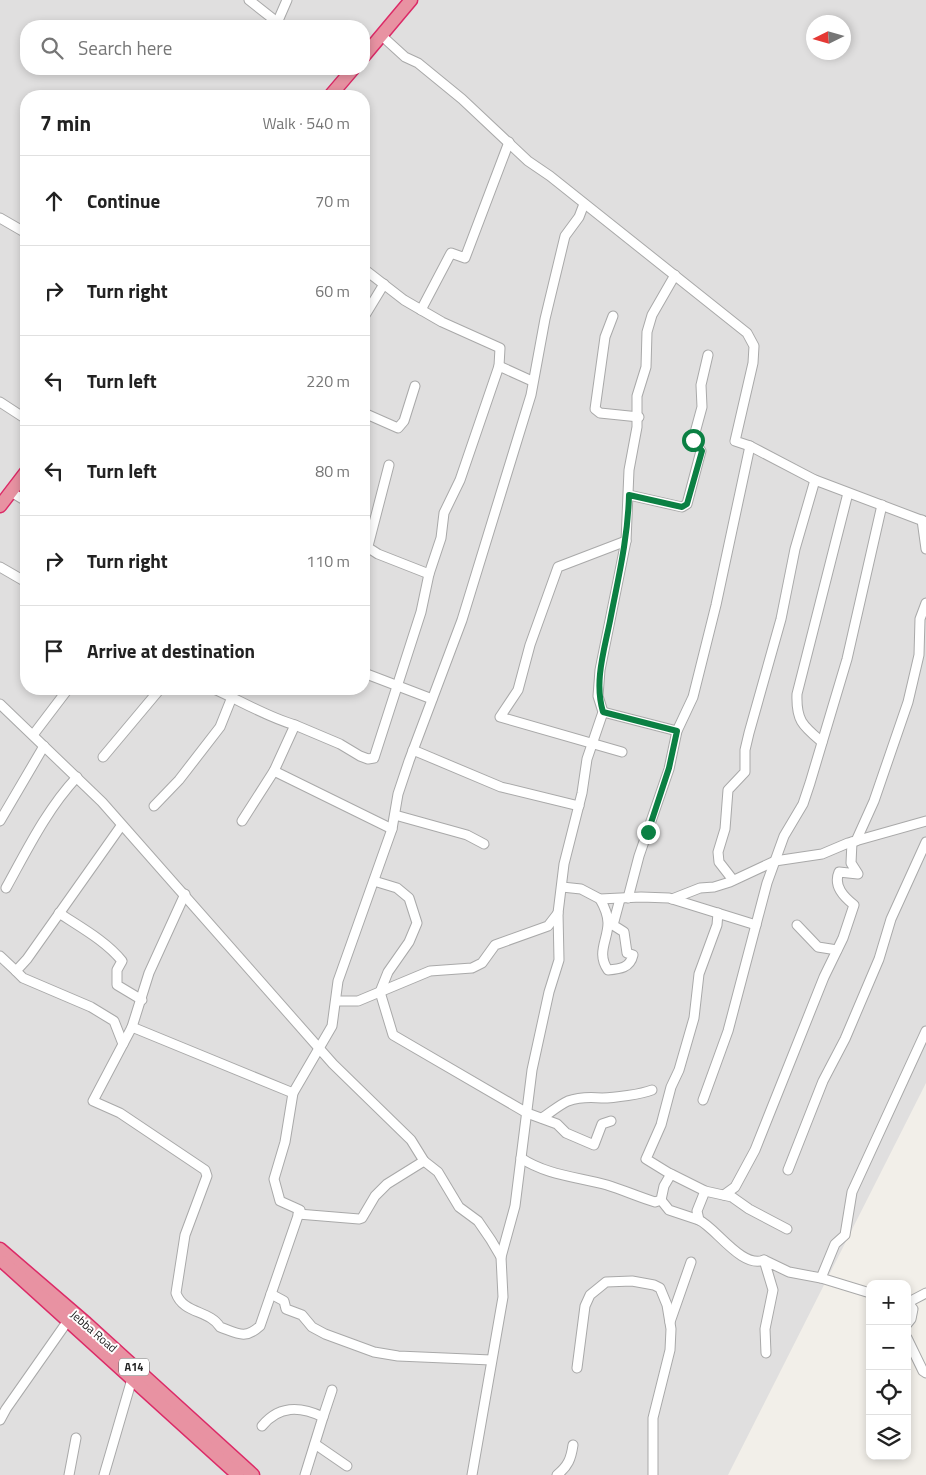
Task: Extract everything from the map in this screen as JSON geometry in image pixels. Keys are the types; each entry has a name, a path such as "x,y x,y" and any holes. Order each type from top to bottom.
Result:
{"highway":[{"path":"370,49 411,0"},
{"path":"335,90 346,75"},
{"path":"0,506 20,480"},
{"name":"Jebba Road","path":"0,1249 86,1322 253,1475"},
{"path":"0,1259 67,1322 238,1475"}],"street":[{"path":"249,0 275,20"},
{"path":"281,20 287,0"},
{"path":"382,36 405,58 418,63 462,99 528,160 747,333 754,346 753,363 735,441 750,446 815,480 924,521 926,549"},
{"path":"421,310 451,253 465,258 509,142"},
{"path":"185,894 149,973 132,1027 93,1101 120,1113 202,1167 207,1176 185,1234 175,1290 178,1299 188,1308 216,1320 220,1327 244,1335 251,1334 260,1326 300,1210 280,1201 274,1179 285,1142 293,1093 332,1026 338,981 392,829 398,794 413,750 462,620 531,395 532,381 565,236 579,217 584,204"},
{"path":"0,218 20,230"},
{"path":"228,695 261,710 275,719 295,725 340,744 360,756 368,759 374,758 421,612 429,574 441,538 444,514 460,480 499,366 500,348 452,328 421,310 370,274"},
{"path":"501,1257 511,1225 538,1042 559,960 558,913 567,850 579,806 592,744 603,712 598,696 600,670 626,541 629,470 638,417 637,396 646,367 649,324 675,275"},
{"path":"370,307 384,284"},
{"path":"613,316 605,337 595,409 600,413 638,417"},
{"path":"629,495 682,507 687,504 702,451 693,440 702,407 701,385 708,355"},
{"path":"499,366 532,381"},
{"path":"370,416 398,428 404,421 415,386"},
{"path":"0,402 20,415"},
{"path":"600,899 608,920 602,949 604,965 608,970 626,967 631,962 633,955 627,953 624,932 613,925 669,768 677,731 693,697 716,605 750,446"},
{"path":"370,532 389,465"},
{"path":"732,880 720,862 718,852 723,839 728,790 745,772 745,750 748,733 781,619 795,549 815,480"},
{"path":"11,492 20,497"},
{"path":"822,742 802,724 798,711 797,694 848,493"},
{"path":"703,1100 728,1031 759,909 775,861 784,836 807,794 847,659 882,506"},
{"path":"622,752 500,717 518,690 530,645 558,567 626,541"},
{"path":"370,549 378,554 429,574"},
{"path":"0,566 20,578"},
{"path":"724,1195 735,1187 755,1150 854,905 839,890 837,878 839,872 858,874 851,863 854,841 874,801 923,656 920,619 926,603"},
{"path":"370,675 432,699"},
{"path":"32,735 63,695"},
{"path":"103,758 155,695"},
{"path":"154,806 179,780 220,727 232,697"},
{"path":"0,704 78,777 185,894 318,1048 347,1079 411,1140 424,1161 438,1172 458,1208 478,1221 501,1257 503,1269 502,1312 491,1360 472,1475"},
{"path":"603,712 677,731"},
{"path":"242,821 274,771 295,725"},
{"path":"0,821 44,746"},
{"path":"413,750 501,787 579,806"},
{"path":"274,771 392,829"},
{"path":"6,888 38,831 64,791 78,777"},
{"path":"395,815 467,835 484,844"},
{"path":"672,899 732,880 775,861 822,854 854,841 926,821"},
{"path":"16,971 27,959 121,826"},
{"path":"788,1170 822,1080 845,1039 879,959 889,923 926,842"},
{"path":"374,880 397,888 409,898 417,923 409,942 388,972 380,992 393,1035 528,1112 557,1124 566,1133 594,1145 602,1124 611,1120"},
{"path":"562,887 581,889 600,899 656,897 672,899 756,925"},
{"path":"59,913 90,933 118,956 122,961 117,970 117,985 142,1000"},
{"path":"336,1001 358,1001 430,971 472,968 482,963 495,946 548,926 558,913"},
{"path":"718,913 717,925 698,974 694,1018 679,1070 671,1087 661,1125 646,1159 705,1191 732,1197 749,1209 787,1229"},
{"path":"798,925 818,947 836,950"},
{"path":"0,956 23,978 91,1007 114,1021 123,1044"},
{"path":"132,1027 293,1093"},
{"path":"821,1278 835,1244 845,1235 852,1192 926,1031"},
{"path":"542,1118 566,1102 596,1096 602,1098 640,1094 652,1090"},
{"path":"521,1158 531,1165 555,1173 607,1185 655,1202 661,1200"},
{"path":"298,1214 362,1218 375,1196 387,1184 424,1161"},
{"path":"661,1200 664,1186 672,1174"},
{"path":"699,1220 696,1211 705,1191"},
{"path":"661,1200 669,1210 708,1224 719,1238 751,1261 758,1262 764,1260 789,1272 821,1278 866,1292"},
{"path":"764,1260 773,1290 765,1329 766,1353"},
{"path":"670,1323 691,1262"},
{"path":"577,1368 585,1306 590,1296 606,1282 632,1281 660,1288 667,1305 670,1323 670,1350 653,1418 653,1475"},
{"path":"911,1301 926,1293"},
{"path":"271,1294 284,1301 286,1309 302,1315 312,1326 357,1347 398,1356 491,1360"},
{"path":"0,1420 67,1322"},
{"path":"911,1347 922,1371 926,1372"},
{"path":"104,1475 132,1380"},
{"path":"305,1475 332,1390"},
{"path":"262,1426 270,1416 297,1408 323,1417"},
{"path":"69,1475 76,1438"},
{"path":"315,1444 347,1466"},
{"path":"557,1475 566,1467 571,1459 573,1445"}],"shaded area":[{"path":"0,0 926,0 926,1083 728,1475 0,1475"}],"route":[{"path":"648,832 669,768 677,731 603,712 598,696 600,670 626,541 629,495 682,507 687,504 702,451 700,447 693,444 693,440"}]}
